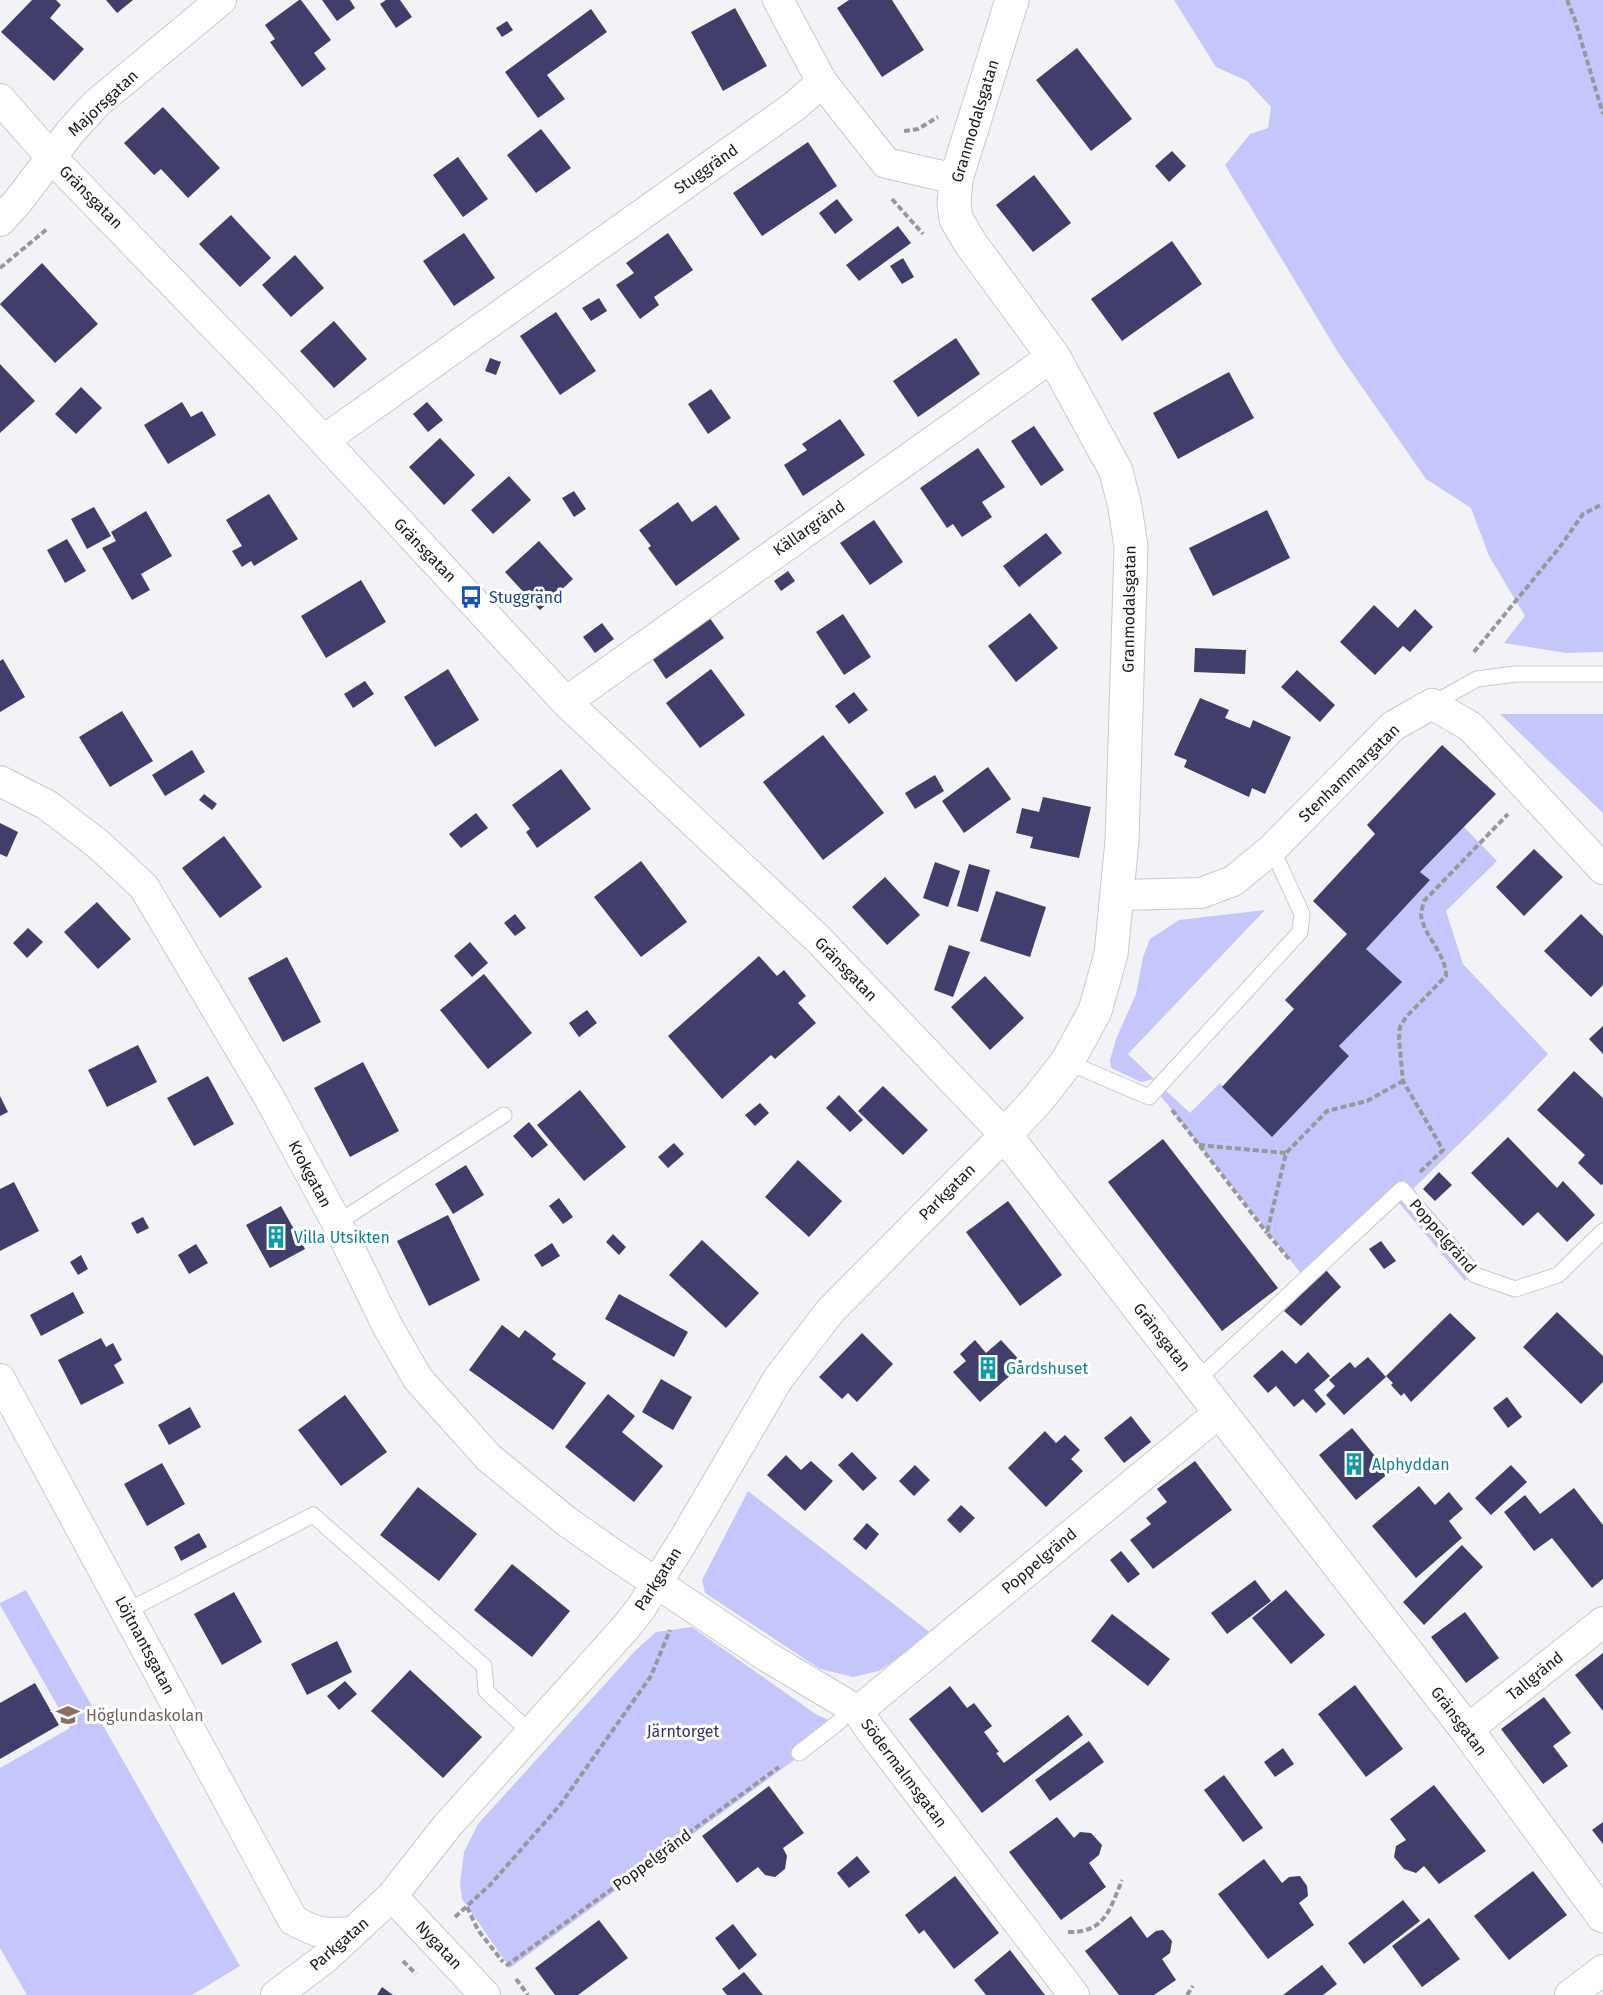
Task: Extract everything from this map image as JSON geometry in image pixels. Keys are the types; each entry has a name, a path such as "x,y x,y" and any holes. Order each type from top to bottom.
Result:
{"street":[{"name":"Majorsgatan","path":"0,221 19,200 71,130 97,104 220,0"},
{"path":"778,0 822,82 886,163 956,180"},
{"name":"Granmodalsgatan","path":"1005,1135 1039,1098 1067,1062 1095,1011 1111,954 1122,841 1131,547 1125,507 1116,471 1053,356 971,244 956,219 954,204 956,180 1012,0"},
{"name":"Stuggränd","path":"324,440 795,106 822,82"},
{"name":"Gränsgatan","path":"0,99 51,157 324,440 566,702 818,939 1005,1135 1467,1730 1603,1916"},
{"name":"Källargränd","path":"566,702 1053,356"},
{"path":"1432,704 1472,727 1603,869"},
{"name":"Stenhammargatan","path":"1118,895 1201,893 1233,881 1272,849 1393,726 1432,704"},
{"name":"Krokgatan","path":"0,781 55,812 98,844 144,887 270,1100 337,1223 388,1327 418,1379 489,1458 566,1521 656,1584"},
{"name":"Parkgatan","path":"276,1995 324,1959 392,1896 447,1827 627,1626 656,1584 778,1379 825,1319 964,1174 1005,1135"},
{"name":"Löjtnantsgatan","path":"0,1379 292,1920 308,1929 324,1934 353,1932"},
{"name":"Poppelgränd","path":"855,1709 1220,1412"},
{"name":"Södermalmsgatan","path":"656,1584 766,1656 855,1709 1074,1995"},
{"name":"Tallgränd","path":"1467,1730 1603,1622"},
{"name":"Nygatan","path":"392,1896 485,1995"},
{"path":"1570,1995 1603,1970"}],"lane":[{"path":"1432,704 1476,679 1515,674 1603,674"},
{"path":"1067,1062 1149,1097 1156,1090 1300,932 1302,914 1272,849"},
{"path":"337,1223 504,1115"},
{"name":"Poppelgränd","path":"1196,1381 1402,1189 1475,1275 1515,1289 1558,1275 1603,1231"},
{"path":"127,1611 313,1515 484,1666 486,1691 531,1733"},
{"name":"Poppelgränd","path":"799,1753 855,1709"}],"path":[{"path":"1567,0 1603,114"},
{"path":"0,268 47,229"},
{"path":"1470,658 1559,548 1583,514 1603,504"},
{"path":"1402,1189 1443,1150 1403,1081 1399,1039 1400,1027 1406,1017 1446,976 1446,966 1421,914 1424,901 1531,791"},
{"path":"1267,1233 1286,1153 1327,1111 1367,1101 1403,1081"},
{"path":"1156,1090 1305,1279"},
{"path":"1199,1145 1286,1153"},
{"name":"Poppelgränd","path":"506,1966 799,1753"},
{"path":"1061,1932 1081,1933 1103,1922 1122,1880"},
{"path":"467,1907 478,1929 528,1995"},
{"path":"1187,1995 1193,1986"}],"green space":[{"path":"1174,0 1603,0 1603,652 1566,653 1504,643 1525,616 1489,556 1471,508 1426,479 1339,354 1225,165 1250,134 1268,128 1271,107 1247,81 1216,67"},
{"path":"1500,714 1603,714 1603,813"},
{"path":"1464,827 1497,861 1446,911 1463,964 1548,1054 1413,1189 1480,1267 1465,1281 1399,1203 1310,1285 1156,1090 1160,1085 1190,1113 1220,1083 1272,1136 1349,1056 1339,1046 1401,982 1366,949 1430,880 1420,872"},
{"path":"1265,910 1128,1054 1154,1079 1141,1082 1111,1068 1110,1060 1116,1039 1136,994 1143,957 1150,939 1179,920"},
{"path":"748,1491 932,1634 879,1671 853,1677 820,1669 705,1593 702,1580"},
{"name":"Höglundaskolan","path":"26,1590 240,1966 192,1995 27,1995 0,1948 0,1768 70,1728 0,1605"},
{"name":"Järntorget","path":"692,1627 817,1715 842,1725 510,1968 462,1899 460,1883 464,1852 478,1824 636,1650 656,1632"}],"building":[{"path":"32,0 56,0 61,5 50,18 84,49 54,81 1,32"},
{"path":"106,0 133,0 117,13"},
{"path":"299,0 331,40 314,53 326,69 302,87 270,42 275,39 265,25"},
{"path":"322,0 350,0 355,8 337,21"},
{"path":"386,0 400,0 412,17 396,28 380,4"},
{"path":"849,0 892,0 924,50 882,77 837,8"},
{"path":"735,8 767,66 723,91 691,32"},
{"path":"591,9 607,32 547,75 565,99 538,118 505,72"},
{"path":"507,21 513,30 502,37 496,28"},
{"path":"1077,48 1132,119 1091,151 1036,80"},
{"path":"163,107 220,168 188,198 161,169 154,175 124,143"},
{"path":"541,129 571,168 536,193 507,155"},
{"path":"808,142 837,186 762,236 733,193"},
{"path":"1172,151 1186,166 1169,182 1155,166"},
{"path":"458,157 488,199 463,217 433,175"},
{"path":"1034,175 1071,223 1033,252 996,205"},
{"path":"837,199 853,220 835,234 819,213"},
{"path":"231,215 271,258 240,287 199,244"},
{"path":"898,226 911,243 859,281 846,265"},
{"path":"464,233 495,278 454,306 423,261"},
{"path":"668,233 693,270 654,297 659,305 640,319 616,285 634,273 626,263"},
{"path":"1172,241 1202,284 1122,341 1091,299"},
{"path":"295,255 324,288 291,317 262,285"},
{"path":"903,258 914,277 902,284 890,266"},
{"path":"42,263 98,324 55,363 0,304"},
{"path":"599,298 607,311 591,321 582,308"},
{"path":"556,312 596,371 560,395 520,336"},
{"path":"334,321 367,359 334,388 300,351"},
{"path":"956,338 980,374 918,417 893,381"},
{"path":"490,358 501,362 496,375 485,371"},
{"path":"0,364 35,401 0,433"},
{"path":"1229,372 1254,418 1178,459 1153,413"},
{"path":"81,387 102,408 76,434 55,414"},
{"path":"711,389 731,418 708,434 688,404"},
{"path":"182,402 191,417 202,411 216,435 168,464 144,425"},
{"path":"427,402 443,420 428,432 413,414"},
{"path":"840,419 865,455 803,496 784,465 807,450 802,444"},
{"path":"1034,426 1064,470 1041,486 1011,441"},
{"path":"440,438 475,475 444,505 409,467"},
{"path":"978,448 1005,487 982,502 992,517 962,537 953,524 947,528 920,488"},
{"path":"509,476 531,500 493,534 471,510"},
{"path":"574,491 586,509 574,517 562,498"},
{"path":"269,494 298,539 254,566 251,561 242,567 232,551 242,546 226,520"},
{"path":"678,502 692,522 716,505 740,539 676,586 648,548 651,546 639,530"},
{"path":"94,507 111,536 87,549 71,519"},
{"path":"1267,510 1290,558 1213,596 1189,548"},
{"path":"146,511 172,556 141,574 150,590 132,600 102,548 116,541 111,532"},
{"path":"874,520 903,562 870,585 840,543"},
{"path":"1046,533 1062,553 1019,587 1003,566"},
{"path":"67,539 86,571 65,583 47,550"},
{"path":"539,541 573,579 540,610 505,572"},
{"path":"788,571 795,581 781,591 774,581"},
{"path":"361,580 386,622 326,658 301,616"},
{"path":"1374,605 1398,628 1415,609 1433,627 1410,652 1403,646 1375,675 1340,642"},
{"path":"1030,613 1058,648 1016,682 988,646"},
{"path":"843,614 871,657 844,675 816,632"},
{"path":"709,617 724,638 666,679 652,658"},
{"path":"602,623 614,639 595,653 583,637"},
{"path":"1195,648 1246,650 1245,674 1194,672"},
{"path":"3,659 25,697 0,712 0,661"},
{"path":"448,669 479,720 435,747 404,697"},
{"path":"711,669 745,715 700,748 666,703"},
{"path":"1297,670 1335,705 1320,722 1281,687"},
{"path":"365,681 374,694 353,708 344,694"},
{"path":"854,692 868,710 849,724 835,706"},
{"path":"1200,698 1229,710 1225,718 1250,728 1253,720 1291,737 1265,794 1252,788 1249,797 1184,767 1187,760 1174,755"},
{"path":"122,711 153,761 110,787 79,737"},
{"path":"823,735 884,813 823,860 763,782"},
{"path":"1442,745 1496,794 1420,872 1430,880 1366,949 1402,982 1339,1046 1349,1056 1272,1137 1222,1087 1294,1009 1285,1000 1347,934 1313,901 1375,834 1367,825"},
{"path":"192,750 205,772 165,796 152,775"},
{"path":"988,767 1011,799 964,833 942,801"},
{"path":"561,769 591,809 537,848 526,832 530,829 512,805"},
{"path":"935,775 944,791 915,809 905,793"},
{"path":"204,794 217,804 212,810 199,800"},
{"path":"1043,797 1091,807 1079,858 1030,848 1033,837 1016,833 1022,808 1039,812"},
{"path":"476,813 488,828 461,848 449,834"},
{"path":"0,823 18,832 7,857 0,854"},
{"path":"224,836 262,887 220,918 182,868"},
{"path":"1534,849 1563,877 1524,916 1496,887"},
{"path":"641,861 687,922 641,957 594,897"},
{"path":"935,862 960,871 948,907 923,898"},
{"path":"969,864 990,870 978,912 957,906"},
{"path":"885,877 920,915 887,945 852,907"},
{"path":"996,891 1046,907 1030,957 980,941"},
{"path":"97,902 131,939 98,969 64,932"},
{"path":"515,914 526,928 515,936 504,923"},
{"path":"1581,914 1603,936 1603,985 1591,997 1544,951"},
{"path":"28,928 43,942 27,958 13,943"},
{"path":"470,942 488,963 472,977 454,956"},
{"path":"949,945 970,952 953,997 934,990"},
{"path":"759,956 777,976 784,970 806,996 798,1003 816,1023 775,1059 771,1055 722,1099 668,1036"},
{"path":"287,957 321,1022 283,1042 248,978"},
{"path":"484,974 532,1033 488,1069 440,1010"},
{"path":"985,976 1024,1018 990,1050 951,1007"},
{"path":"587,1010 597,1023 579,1037 569,1023"},
{"path":"1603,1026 1603,1054 1589,1039"},
{"path":"138,1045 157,1082 107,1107 88,1070"},
{"path":"363,1062 399,1131 350,1157 314,1088"},
{"path":"1574,1071 1603,1098 1603,1184 1601,1185 1578,1163 1585,1155 1537,1110"},
{"path":"208,1076 234,1124 194,1146 167,1098"},
{"path":"883,1086 928,1130 903,1155 858,1111"},
{"path":"580,1090 626,1147 584,1181 537,1125"},
{"path":"839,1095 863,1120 850,1132 826,1108"},
{"path":"0,1096 8,1112 0,1116"},
{"path":"760,1103 769,1113 755,1126 745,1115"},
{"path":"529,1122 548,1145 532,1158 513,1136"},
{"path":"1508,1137 1557,1188 1563,1181 1595,1215 1567,1242 1538,1212 1523,1226 1471,1173"},
{"path":"1163,1139 1278,1288 1222,1331 1108,1182"},
{"path":"674,1143 684,1154 668,1168 658,1157"},
{"path":"798,1160 842,1201 809,1237 765,1197"},
{"path":"466,1165 484,1195 453,1214 435,1184"},
{"path":"1439,1172 1452,1185 1435,1201 1423,1189"},
{"path":"14,1182 39,1231 0,1251 0,1189"},
{"path":"559,1198 573,1217 563,1224 549,1206"},
{"path":"1008,1201 1062,1275 1020,1306 966,1232"},
{"name":"Villa Utsikten","path":"281,1206 305,1249 270,1268 246,1225"},
{"path":"448,1215 480,1280 429,1306 397,1241"},
{"path":"143,1217 149,1228 137,1234 131,1223"},
{"path":"613,1234 626,1247 619,1255 606,1242"},
{"path":"702,1240 759,1293 726,1328 669,1275"},
{"path":"1381,1241 1396,1261 1384,1269 1369,1249"},
{"path":"552,1243 560,1256 542,1267 534,1255"},
{"path":"196,1244 208,1263 189,1274 178,1255"},
{"path":"81,1255 88,1269 78,1275 70,1262"},
{"path":"1326,1270 1341,1287 1301,1326 1284,1311"},
{"path":"73,1292 84,1313 41,1336 30,1315"},
{"path":"619,1294 688,1332 674,1357 605,1319"},
{"path":"1557,1312 1603,1356 1603,1382 1581,1404 1523,1347"},
{"path":"1450,1313 1476,1338 1411,1402 1404,1393 1401,1396 1386,1376"},
{"path":"502,1325 519,1338 525,1330 556,1354 552,1359 586,1383 553,1430 469,1370"},
{"path":"862,1333 893,1364 857,1402 848,1393 842,1399 819,1377"},
{"path":"101,1338 106,1347 113,1343 122,1360 114,1365 124,1383 81,1405 58,1360"},
{"name":"Gårdshuset","path":"975,1340 986,1353 1001,1340 1023,1364 980,1402 953,1372 966,1361 960,1354"},
{"path":"1282,1350 1296,1364 1308,1352 1330,1376 1314,1390 1326,1404 1316,1413 1303,1399 1294,1407 1276,1386 1268,1393 1253,1376"},
{"path":"1368,1357 1386,1377 1344,1415 1326,1395 1335,1386 1329,1380 1350,1362 1355,1368"},
{"path":"661,1379 692,1397 673,1430 642,1412"},
{"path":"608,1394 635,1416 622,1432 663,1466 634,1502 565,1447"},
{"path":"345,1395 387,1452 341,1486 298,1430"},
{"path":"1507,1397 1522,1417 1508,1428 1493,1408"},
{"path":"190,1407 201,1427 169,1445 158,1425"},
{"path":"1131,1416 1151,1442 1124,1463 1104,1438"},
{"name":"Alphyddan","path":"1352,1428 1389,1473 1356,1500 1319,1455"},
{"path":"1045,1431 1056,1443 1065,1435 1080,1450 1071,1459 1083,1471 1046,1507 1008,1468"},
{"path":"852,1452 877,1478 863,1491 838,1465"},
{"path":"786,1455 801,1470 811,1461 833,1481 805,1511 767,1475"},
{"path":"1195,1461 1232,1510 1153,1569 1130,1540 1151,1524 1146,1518 1167,1502 1157,1489"},
{"path":"162,1463 185,1504 147,1526 124,1484"},
{"path":"915,1465 930,1480 914,1496 899,1481"},
{"path":"1511,1465 1527,1482 1491,1515 1475,1498"},
{"path":"1419,1486 1435,1505 1449,1492 1463,1509 1449,1521 1462,1538 1416,1578 1372,1526"},
{"path":"418,1487 477,1534 439,1581 380,1535"},
{"path":"1574,1488 1603,1525 1603,1579 1592,1588 1552,1538 1534,1551 1504,1512 1525,1495 1540,1514"},
{"path":"961,1505 975,1518 960,1533 947,1520"},
{"path":"867,1523 879,1534 866,1550 853,1539"},
{"path":"199,1533 207,1547 181,1561 174,1547"},
{"path":"1462,1545 1483,1567 1424,1625 1403,1602"},
{"path":"1121,1551 1140,1574 1128,1583 1110,1560"},
{"path":"512,1564 570,1611 532,1657 474,1610"},
{"path":"1255,1580 1271,1601 1227,1634 1211,1613"},
{"path":"1286,1590 1325,1635 1291,1664 1252,1618"},
{"path":"234,1592 262,1642 222,1665 194,1614"},
{"path":"1465,1612 1499,1658 1466,1683 1431,1637"},
{"path":"1112,1614 1170,1659 1148,1686 1091,1641"},
{"path":"337,1641 352,1672 307,1695 291,1664"},
{"path":"1603,1653 1603,1711 1575,1675"},
{"path":"410,1670 482,1737 443,1778 371,1711"},
{"path":"345,1681 357,1694 339,1710 327,1696"},
{"path":"35,1683 59,1725 0,1759 0,1703"},
{"path":"1355,1685 1403,1749 1366,1777 1318,1714"},
{"path":"950,1686 967,1708 974,1703 992,1726 984,1732 1004,1763 1068,1715 1083,1735 982,1813 909,1719"},
{"path":"1544,1697 1571,1733 1553,1746 1568,1766 1543,1784 1501,1729"},
{"path":"1089,1741 1104,1762 1050,1801 1035,1780"},
{"path":"1283,1748 1294,1764 1275,1777 1264,1762"},
{"path":"1224,1775 1263,1828 1243,1842 1204,1790"},
{"path":"1434,1785 1486,1851 1439,1884 1424,1866 1416,1873 1404,1869 1394,1857 1396,1846 1406,1840 1390,1819"},
{"path":"769,1786 804,1833 783,1848 787,1856 785,1869 775,1877 765,1875 758,1867 737,1883 702,1836"},
{"path":"1057,1817 1074,1838 1080,1832 1091,1833 1102,1845 1099,1855 1089,1863 1106,1887 1061,1920 1009,1852"},
{"path":"1603,1822 1603,1844 1592,1830"},
{"path":"857,1856 870,1872 849,1888 837,1873"},
{"path":"1264,1859 1282,1883 1289,1877 1300,1876 1307,1886 1308,1896 1299,1903 1314,1925 1268,1959 1218,1894"},
{"path":"1533,1871 1567,1915 1509,1960 1474,1916"},
{"path":"955,1876 999,1933 954,1969 924,1930 919,1934 905,1915"},
{"path":"1403,1900 1420,1921 1364,1964 1348,1943"},
{"path":"1131,1916 1147,1938 1156,1931 1163,1930 1172,1941 1170,1953 1162,1959 1176,1980 1154,1995 1119,1995 1085,1951"},
{"path":"1429,1918 1460,1959 1422,1987 1392,1946"},
{"path":"599,1920 628,1958 578,1995 555,1995 535,1968"},
{"path":"733,1924 757,1955 739,1970 715,1938"},
{"path":"1010,1950 1045,1995 986,1995 974,1980"},
{"path":"1322,1965 1337,1984 1323,1995 1283,1995"},
{"path":"744,1972 763,1995 727,1995 722,1989"},
{"path":"382,1987 393,1995 377,1995"}],"place":[{"name":"Stuggränd","path":"471,597"},
{"name":"Villa Utsikten","path":"276,1237"},
{"name":"Gårdshuset","path":"988,1368"},
{"name":"Alphyddan","path":"1354,1464"},
{"name":"Höglundaskolan","path":"68,1715"}]}
